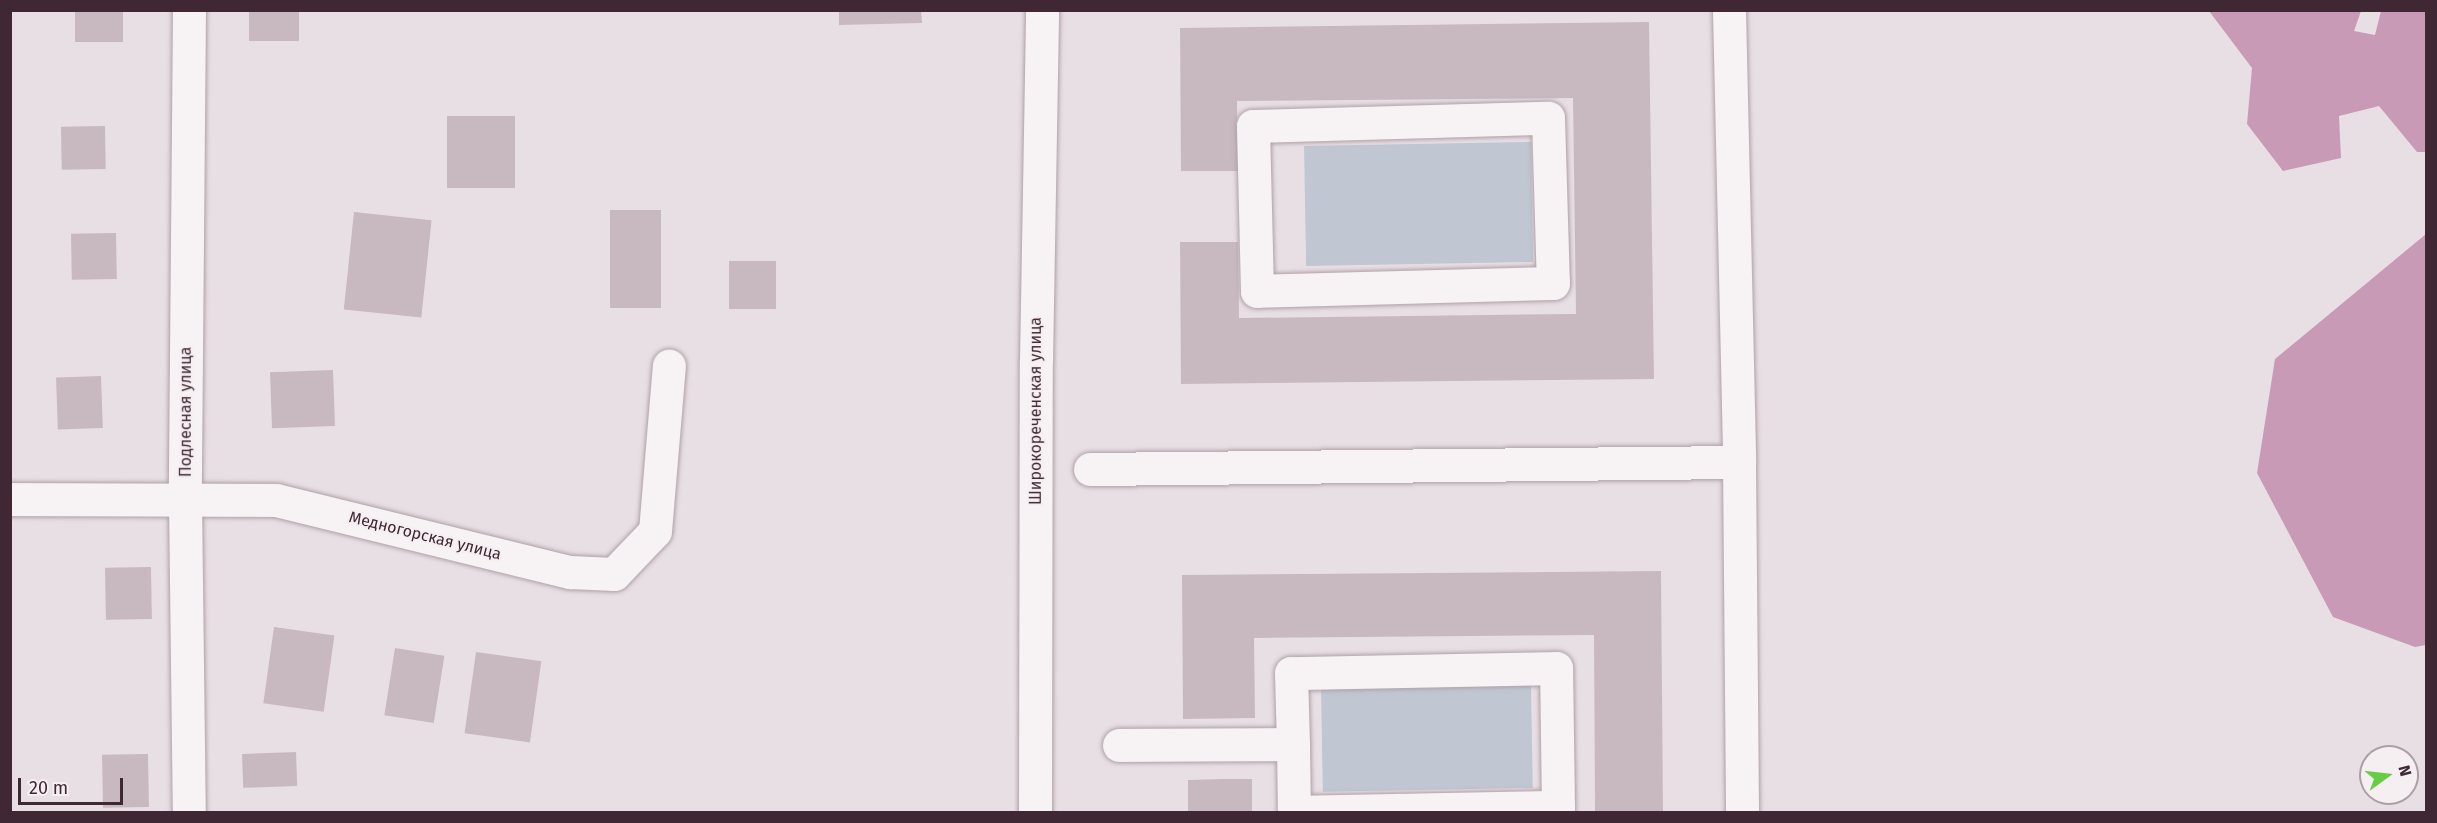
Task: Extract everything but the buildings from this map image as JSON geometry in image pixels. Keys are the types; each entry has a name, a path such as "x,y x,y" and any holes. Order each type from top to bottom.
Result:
{"street":[{"name":"Подлесная улица","path":"189,10 185,500 189,813"},
{"name":"Широкореченская улица","path":"1035,813 1036,361 1042,10"},
{"path":"1729,10 1739,462 1742,813"},
{"path":"1548,118 1552,283 1257,291 1253,126 1548,118"},
{"name":"Медногорская улица","path":"10,499 276,500 570,572 614,574 655,531 669,366"},
{"path":"1090,470 1739,462"},
{"path":"1556,668 1558,807 1294,812 1293,744 1291,673 1556,668"},
{"path":"1119,745 1293,744"}],"shaded area":[{"path":"2209,11 2361,11 2354,31 2375,35 2381,11 2426,11 2426,152 2417,152 2379,106 2339,116 2341,158 2283,171 2247,124 2252,68"},
{"path":"1531,142 1533,262 1306,266 1304,146"},
{"path":"2426,234 2426,645 2415,647 2333,617 2257,473 2275,359"},
{"path":"1531,685 1533,788 1323,792 1321,689"}]}
